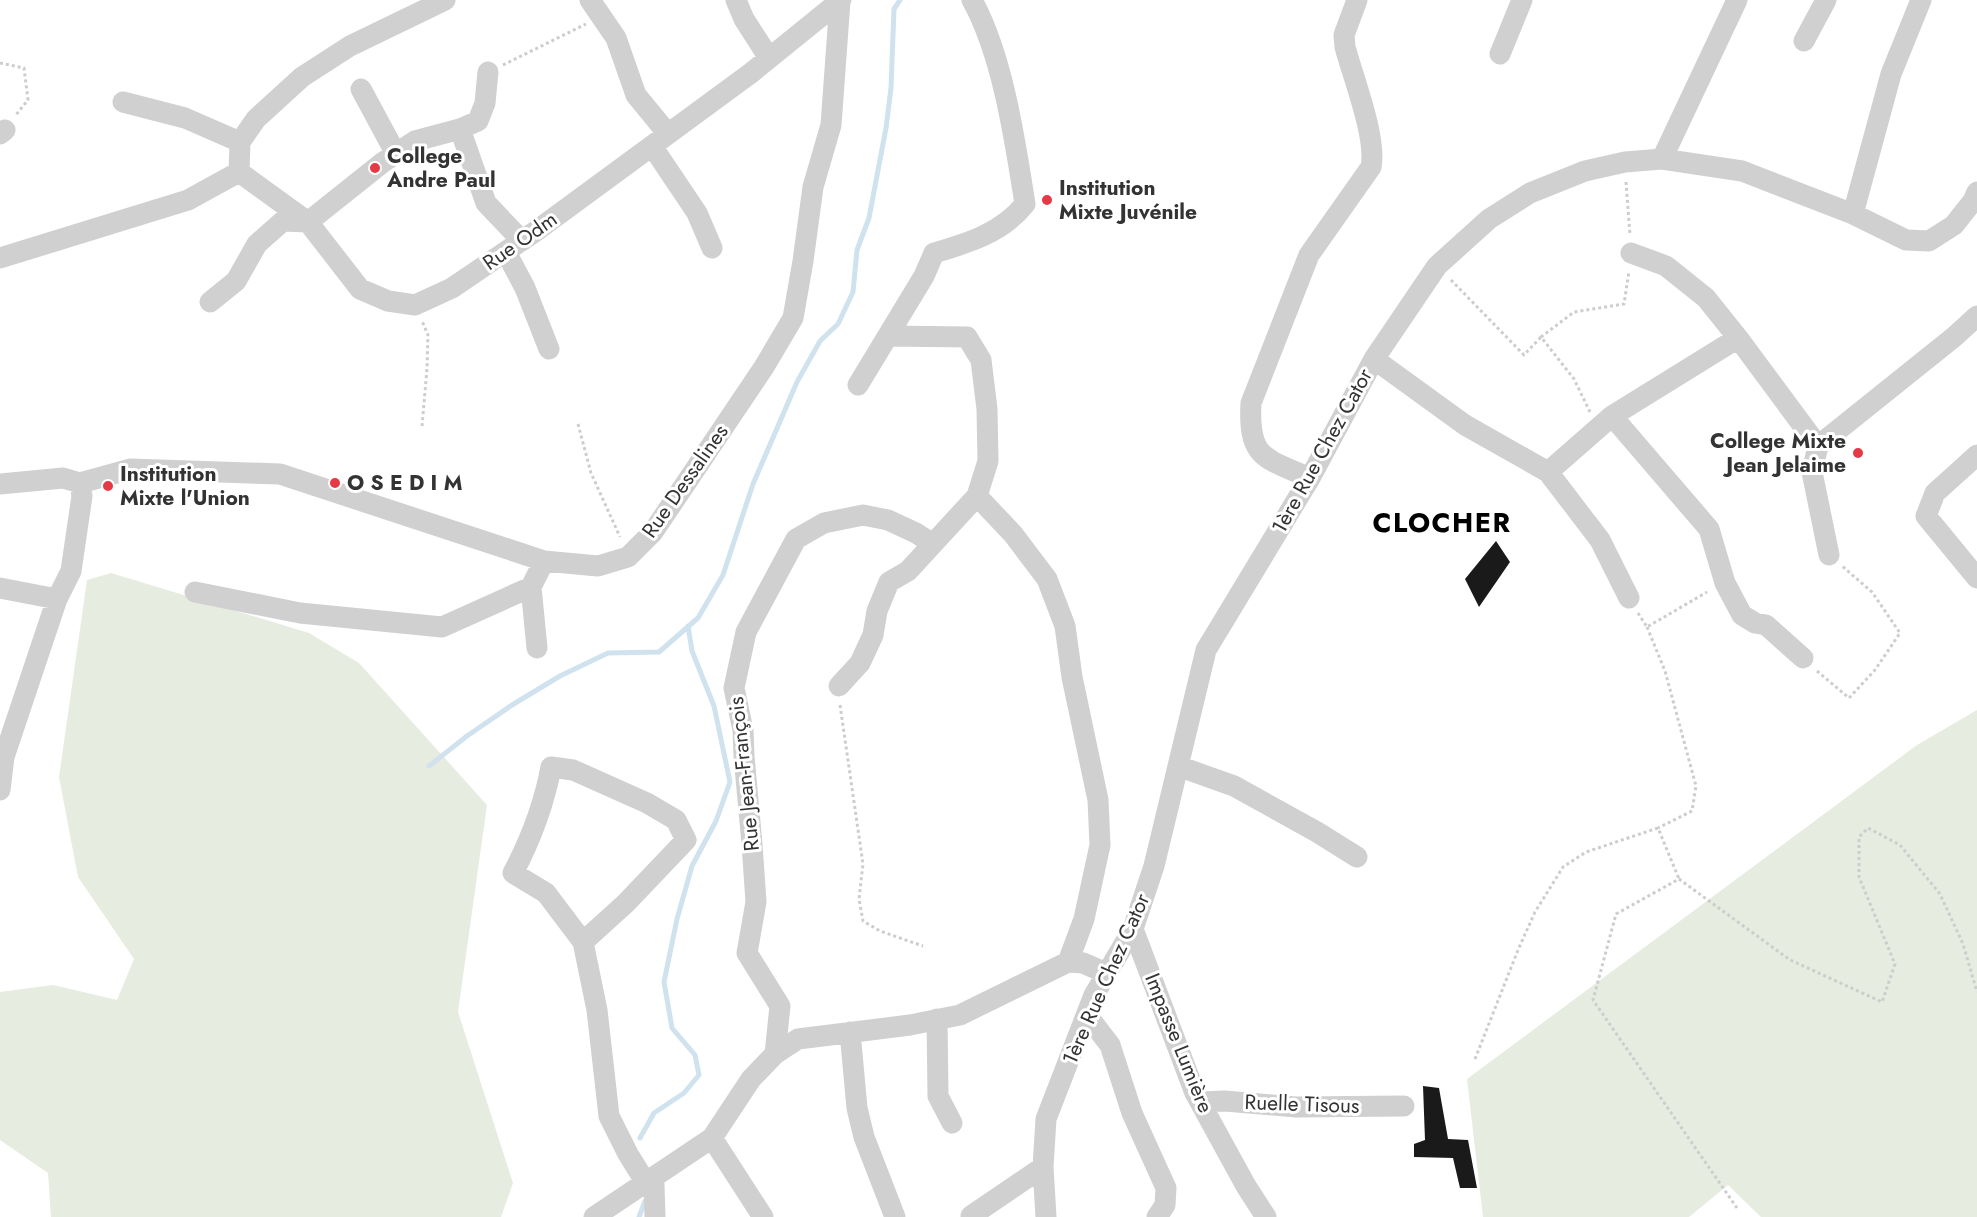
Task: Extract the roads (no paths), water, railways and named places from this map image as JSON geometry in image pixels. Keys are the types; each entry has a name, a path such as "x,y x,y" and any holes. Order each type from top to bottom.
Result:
{"street":[{"path":"239,172 240,142 256,119 302,77 350,46 445,0"},
{"path":"736,0 744,19 769,58"},
{"name":"Rue Odm","path":"308,222 360,289 388,300 415,305 452,288 514,247 769,58 840,0"},
{"name":"Rue Dessalines","path":"80,483 131,470 280,474 544,561 598,566 628,557 653,532 764,367 793,318 813,187 831,125 840,0"},
{"path":"858,386 924,276 934,253 978,240 1015,217 1025,204 1001,79 980,14 972,0"},
{"path":"1310,478 1261,455 1253,441 1250,423 1251,403 1309,255 1371,167 1373,155 1369,131 1345,47 1344,35 1357,0"},
{"path":"1500,54 1522,0"},
{"path":"1662,159 1737,0"},
{"path":"1804,41 1826,0"},
{"path":"1853,214 1891,74 1921,0"},
{"path":"596,8 616,38 636,94 697,213 712,248"},
{"path":"210,302 236,281 257,243 283,221 308,222 415,141 460,129 478,121 485,103 488,72"},
{"path":"361,89 396,154"},
{"path":"123,102 185,118 240,142"},
{"path":"460,129 486,203 514,247 525,288 549,349"},
{"name":"1ère Rue Chez Cator","path":"1046,1217 1043,1167 1046,1119 1094,995 1133,928 1154,866 1206,650 1310,478 1374,359 1437,266 1489,219 1530,193 1585,171 1625,162 1662,159 1742,171 1853,214 1906,240 1929,241 1953,225 1973,201 1977,192"},
{"path":"239,172 308,222"},
{"path":"0,257 188,200 239,172"},
{"path":"1631,253 1666,266 1706,298 1818,446"},
{"path":"1829,555 1812,472 1818,446 1954,338 1977,316"},
{"path":"839,686 860,663 873,635 877,611 889,582 908,571 977,496 988,461 987,409 981,360 966,337 888,336"},
{"path":"1548,472 1605,422 1738,338"},
{"path":"1374,359 1465,425 1548,472 1600,540 1629,598"},
{"path":"1605,422 1709,529 1725,582 1742,615 1755,623 1766,625 1803,658"},
{"path":"1977,455 1935,493 1926,516 1977,578"},
{"path":"0,484 63,478 80,483 81,496 70,571 57,599 2,757 0,790"},
{"path":"977,496 1013,534 1047,579 1065,626 1072,677 1098,800 1100,845 1084,919 1068,962"},
{"name":"Rue Jean-François","path":"775,1054 780,1006 747,953 756,902 743,730 734,688 746,632 796,539 824,523 863,515 888,520 933,544"},
{"path":"537,648 531,587 544,561"},
{"path":"195,592 300,613 442,627 531,587"},
{"path":"0,588 57,599"},
{"path":"1178,766 1234,786 1317,831 1358,857"},
{"path":"583,942 626,903 686,840 676,820 647,803 573,770 551,767 538,820 513,873 546,893 583,942 597,1010 609,1116 646,1183"},
{"name":"Impasse Lumière","path":"1133,928 1200,1102 1246,1186 1266,1217"},
{"path":"594,1217 712,1138 751,1079 775,1054 798,1039 960,1015 1068,962 1083,963 1106,973"},
{"path":"1087,1015 1110,1045 1132,1113 1166,1188 1165,1205 1157,1217"},
{"path":"937,1020 939,1096 952,1123"},
{"path":"850,1032 857,1108 864,1137 895,1217"},
{"name":"Ruelle Tisous","path":"1200,1102 1225,1101 1296,1107 1404,1106"},
{"path":"712,1138 763,1217"},
{"path":"971,1216 1043,1167"},
{"path":"646,1183 654,1184 655,1217"}],"waterway":[{"path":"429,766 512,705 560,676 608,653 659,652 698,618 723,575 753,484 797,382 820,341 838,324 853,292 857,250 869,218 886,128 891,88 894,9 900,0"},
{"path":"640,1138 654,1113 684,1093 699,1075 695,1055 672,1028 664,982 677,919 692,866 716,821 730,782 714,706 692,651 688,626"},
{"path":"639,1217 645,1201"}],"place":[{"name":"College Andre Paul","path":"375,168"},
{"name":"Institution Mixte Juvénile","path":"1047,200"},
{"name":"College Mixte Jean Jelaime","path":"1858,453"},
{"name":"O S E D I M","path":"335,483"},
{"name":"Institution Mixte l'Union","path":"108,486"}],"district":[{"name":"CLOCHER","path":"1442,522"}]}
